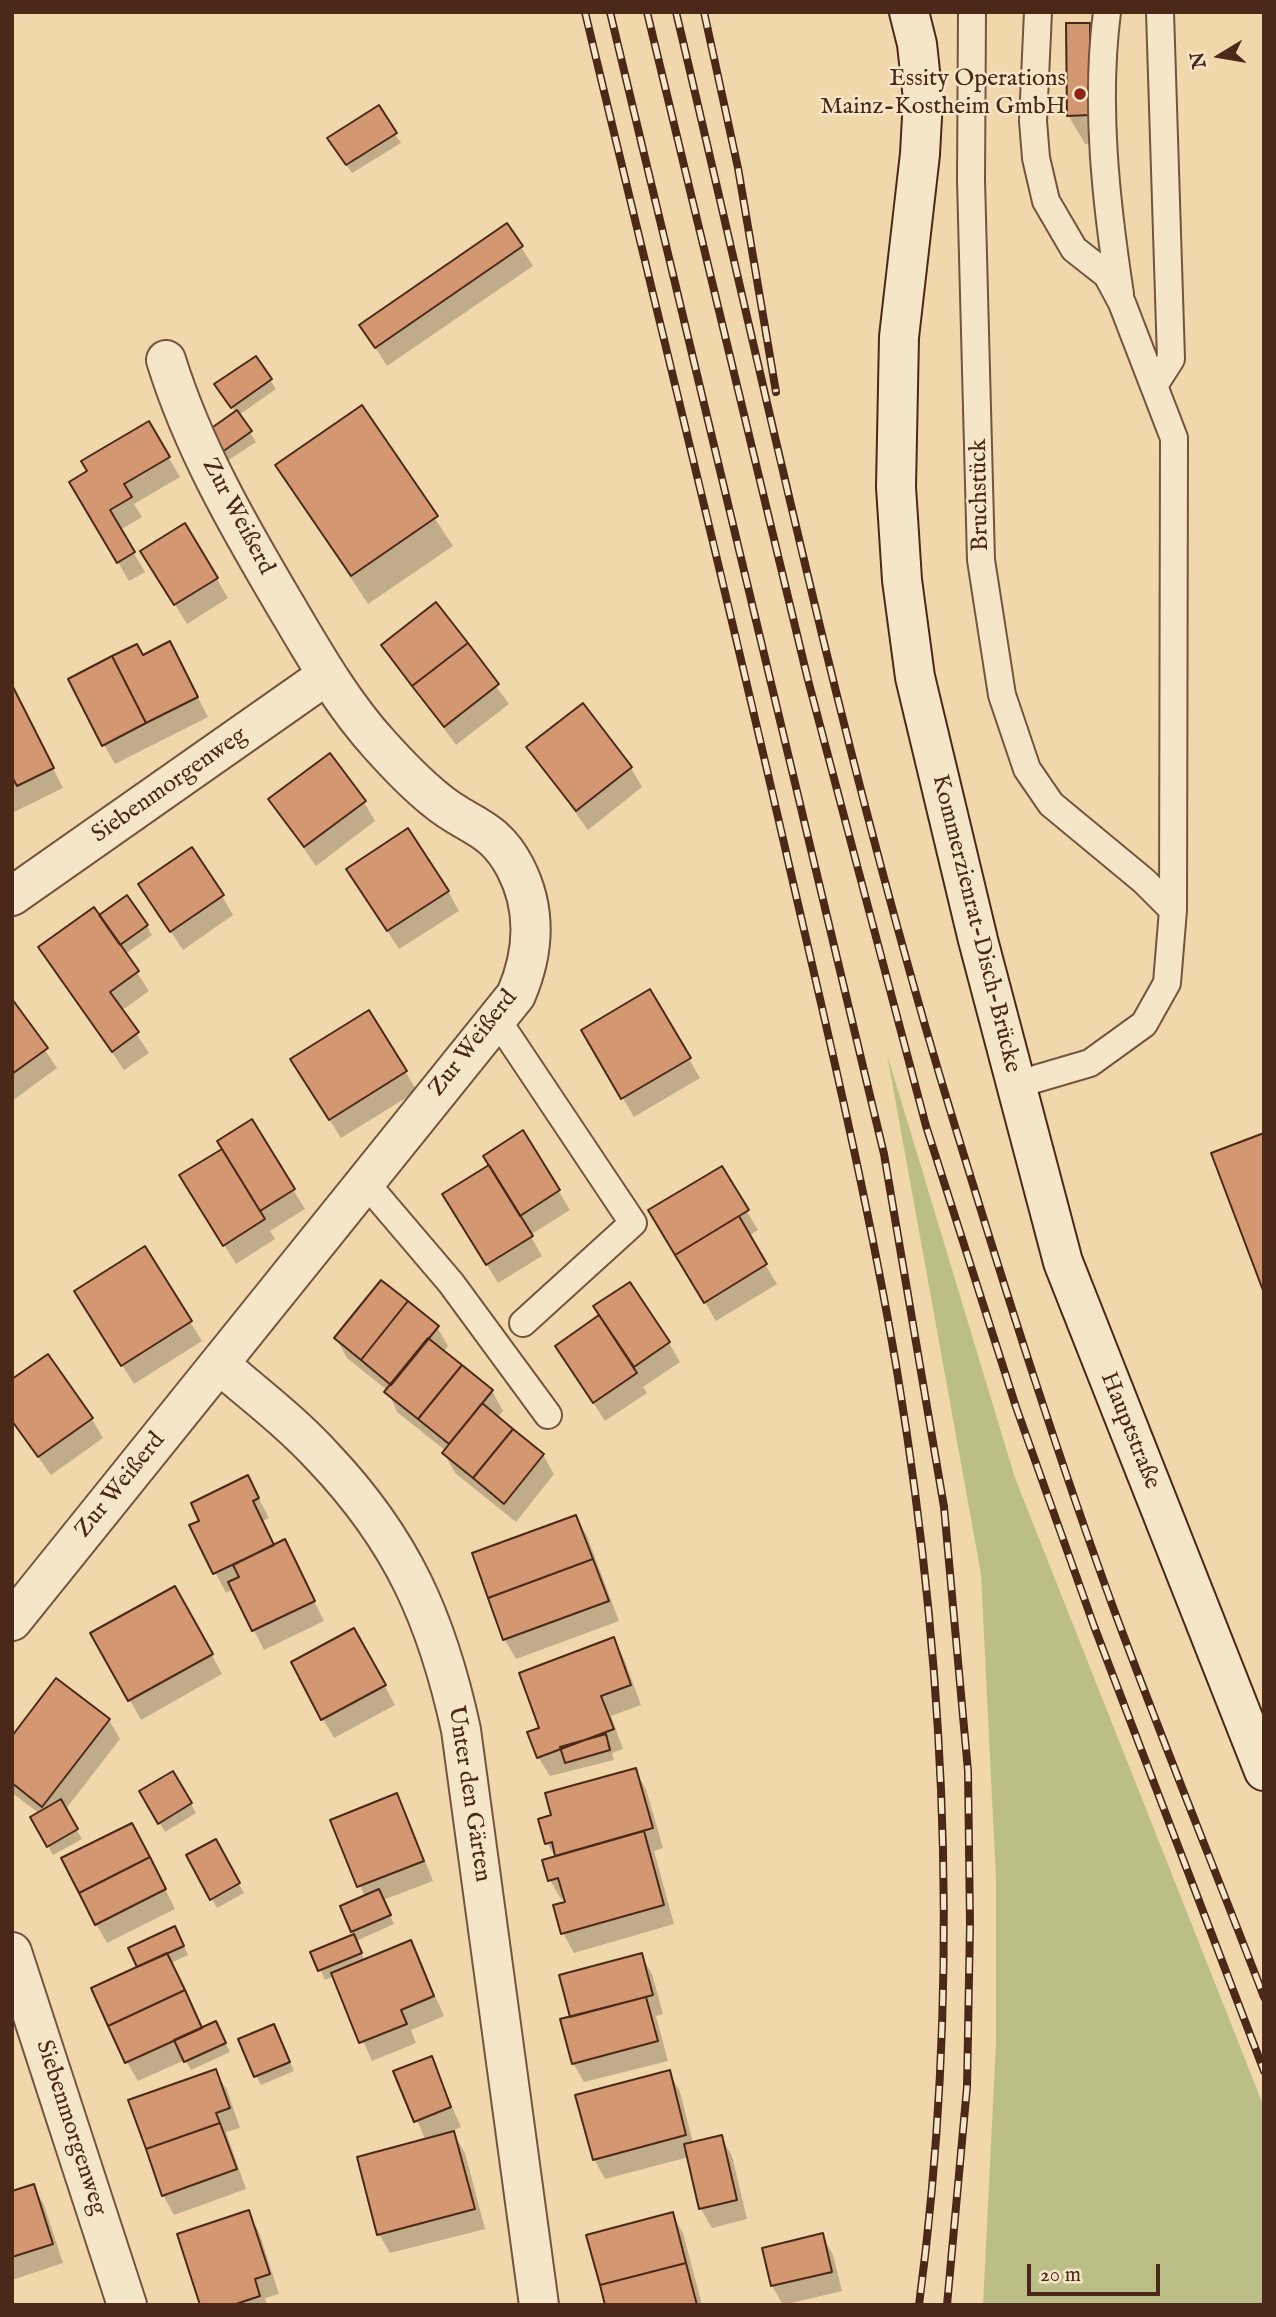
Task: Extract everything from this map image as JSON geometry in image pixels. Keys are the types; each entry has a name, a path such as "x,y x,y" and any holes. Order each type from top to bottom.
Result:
{"street":[{"name":"Kommerzienrat-Disch-Brücke","path":"909,12 917,44 923,99 920,154 899,337 896,487 902,580 915,677 1015,1085"},
{"name":"Zur Weißerd","path":"12,1621 516,995 528,966 532,930 528,898 515,867 495,837 436,801 379,744 327,675 235,519 183,414 166,360"},
{"name":"Siebenmorgenweg","path":"12,896 327,675"},
{"name":"Hauptstraße","path":"1015,1085 1063,1262 1264,1771"},
{"name":"Unter den Gärten","path":"219,1364 321,1454 362,1500 398,1553 426,1608 447,1665 461,1730 539,2305"},
{"name":"Siebenmorgenweg","path":"12,1952 127,2305"}],"lane":[{"name":"Bruchstück","path":"972,12 971,180 981,560 1002,695 1027,768 1051,804 1173,909"},
{"path":"1038,12 1033,121 1036,158 1046,201 1074,249 1107,275 1122,303"},
{"path":"1107,12 1103,39 1105,177 1122,303"},
{"path":"1155,384 1171,359 1161,113 1160,12"},
{"name":"Kommerzienrat-Disch-Brücke","path":"1015,1085 1090,1063 1144,1024 1167,983 1173,909 1174,438 1122,303"},
{"path":"496,1018 634,1223 523,1323"},
{"path":"365,1182 451,1283 548,1415"}],"green space":[{"path":"887,1054 1015,1478 1264,2107 1264,2305 983,2305 996,2043 996,1880 981,1574"}],"building":[{"path":"1066,23 1090,23 1090,115 1067,116"},
{"path":"379,105 397,133 346,165 327,138"},
{"path":"507,223 523,246 375,348 359,325"},
{"path":"256,356 272,379 231,408 214,384"},
{"path":"362,405 438,516 351,576 275,465"},
{"path":"237,410 252,431 218,455 203,434"},
{"path":"149,421 170,457 124,484 132,497 110,510 135,552 117,563 69,482 87,471 81,461"},
{"path":"185,523 218,578 174,605 140,551"},
{"path":"436,602 468,643 412,686 381,645"},
{"path":"170,641 198,697 146,723 112,656 137,644 143,655"},
{"path":"468,643 499,684 444,727 412,686"},
{"path":"112,656 146,723 102,746 68,679"},
{"path":"12,685 54,768 17,786 12,777"},
{"path":"583,703 632,767 576,811 526,747"},
{"path":"330,753 366,801 304,847 268,799"},
{"path":"408,828 449,891 387,931 346,869"},
{"path":"192,847 224,895 170,932 138,884"},
{"path":"127,895 148,925 120,945 99,915"},
{"path":"94,907 139,971 110,992 139,1032 112,1052 38,947"},
{"path":"650,989 691,1058 621,1099 581,1030"},
{"path":"12,999 48,1048 12,1074"},
{"path":"369,1010 407,1071 329,1120 290,1059"},
{"path":"252,1119 295,1189 260,1211 217,1141"},
{"path":"523,1130 560,1190 520,1216 483,1156"},
{"path":"1264,1133 1264,1293 1211,1153"},
{"path":"222,1149 265,1219 223,1246 179,1175"},
{"path":"489,1165 533,1236 486,1265 442,1194"},
{"path":"722,1166 749,1210 675,1255 648,1210"},
{"path":"739,1216 767,1264 704,1303 675,1255"},
{"path":"145,1246 192,1321 121,1366 74,1291"},
{"path":"381,1280 408,1301 361,1360 334,1338"},
{"path":"630,1282 670,1342 634,1367 593,1306"},
{"path":"408,1301 439,1326 391,1385 361,1360"},
{"path":"599,1315 637,1373 593,1403 555,1346"},
{"path":"428,1338 462,1365 418,1419 384,1392"},
{"path":"48,1354 93,1418 38,1457 12,1421 12,1379"},
{"path":"462,1365 493,1390 449,1444 418,1419"},
{"path":"482,1403 513,1429 473,1478 442,1453"},
{"path":"513,1429 544,1454 504,1504 473,1478"},
{"path":"248,1475 259,1498 253,1501 274,1545 213,1574 189,1525 199,1521 191,1503"},
{"path":"576,1515 593,1559 488,1598 472,1553"},
{"path":"285,1539 315,1601 252,1631 228,1582 239,1577 233,1565"},
{"path":"593,1559 609,1601 503,1640 488,1598"},
{"path":"175,1586 213,1654 128,1701 90,1633"},
{"path":"354,1628 386,1685 321,1720 291,1662"},
{"path":"614,1637 631,1685 601,1696 614,1729 537,1758 527,1732 539,1728 519,1673"},
{"path":"56,1678 110,1719 42,1807 12,1783 12,1736"},
{"path":"606,1734 610,1750 565,1763 560,1747"},
{"path":"636,1768 653,1828 555,1856 552,1842 545,1844 538,1819 551,1815 545,1793"},
{"path":"173,1771 192,1803 158,1824 139,1791"},
{"path":"397,1793 424,1861 357,1887 330,1820"},
{"path":"61,1799 78,1829 47,1847 30,1817"},
{"path":"132,1823 150,1857 79,1893 61,1858"},
{"path":"644,1831 664,1905 561,1934 553,1905 565,1902 558,1878 548,1881 542,1860"},
{"path":"216,1839 240,1883 210,1900 186,1855"},
{"path":"150,1857 166,1889 95,1925 79,1893"},
{"path":"379,1889 391,1915 351,1932 340,1906"},
{"path":"175,1926 184,1946 137,1967 128,1948"},
{"path":"354,1934 362,1953 318,1971 310,1952"},
{"path":"411,1940 434,1996 401,2010 407,2024 359,2043 331,1973"},
{"path":"167,1953 185,1990 108,2026 91,1988"},
{"path":"642,1953 653,1995 570,2017 559,1975"},
{"path":"185,1990 202,2028 125,2063 108,2026"},
{"path":"646,1997 658,2041 572,2064 560,2019"},
{"path":"216,2021 226,2043 184,2062 174,2040"},
{"path":"274,2024 290,2062 254,2077 238,2039"},
{"path":"432,2056 451,2107 414,2122 393,2071"},
{"path":"216,2069 230,2108 216,2113 220,2123 146,2149 128,2100"},
{"path":"670,2070 686,2135 593,2160 575,2095"},
{"path":"220,2123 237,2169 162,2196 146,2149"},
{"path":"454,2131 475,2209 377,2235 357,2157"},
{"path":"722,2135 737,2200 699,2209 684,2144"},
{"path":"34,2184 53,2244 12,2257 12,2191"},
{"path":"249,2210 270,2274 255,2279 260,2296 233,2305 200,2305 177,2234"},
{"path":"673,2212 686,2263 600,2285 586,2235"},
{"path":"823,2233 832,2272 771,2286 762,2248"},
{"path":"686,2263 697,2305 605,2305 600,2285"}],"railway":[{"path":"585,12 742,661 835,1062 886,1309 914,1487 928,1603 937,1720 944,1954 932,2188 919,2305"},
{"path":"610,12 884,1154 944,1507 968,1771 970,1924 967,2087 947,2305"},
{"path":"647,12 808,680 926,1126 1016,1407 1094,1626 1264,2071"},
{"path":"676,12 840,710 914,986 954,1123 1073,1495 1153,1713 1264,1997"},
{"path":"704,12 738,168 776,392"}],"place":[{"name":"Essity Operations Mainz-Kostheim GmbH","path":"1080,94"}]}
